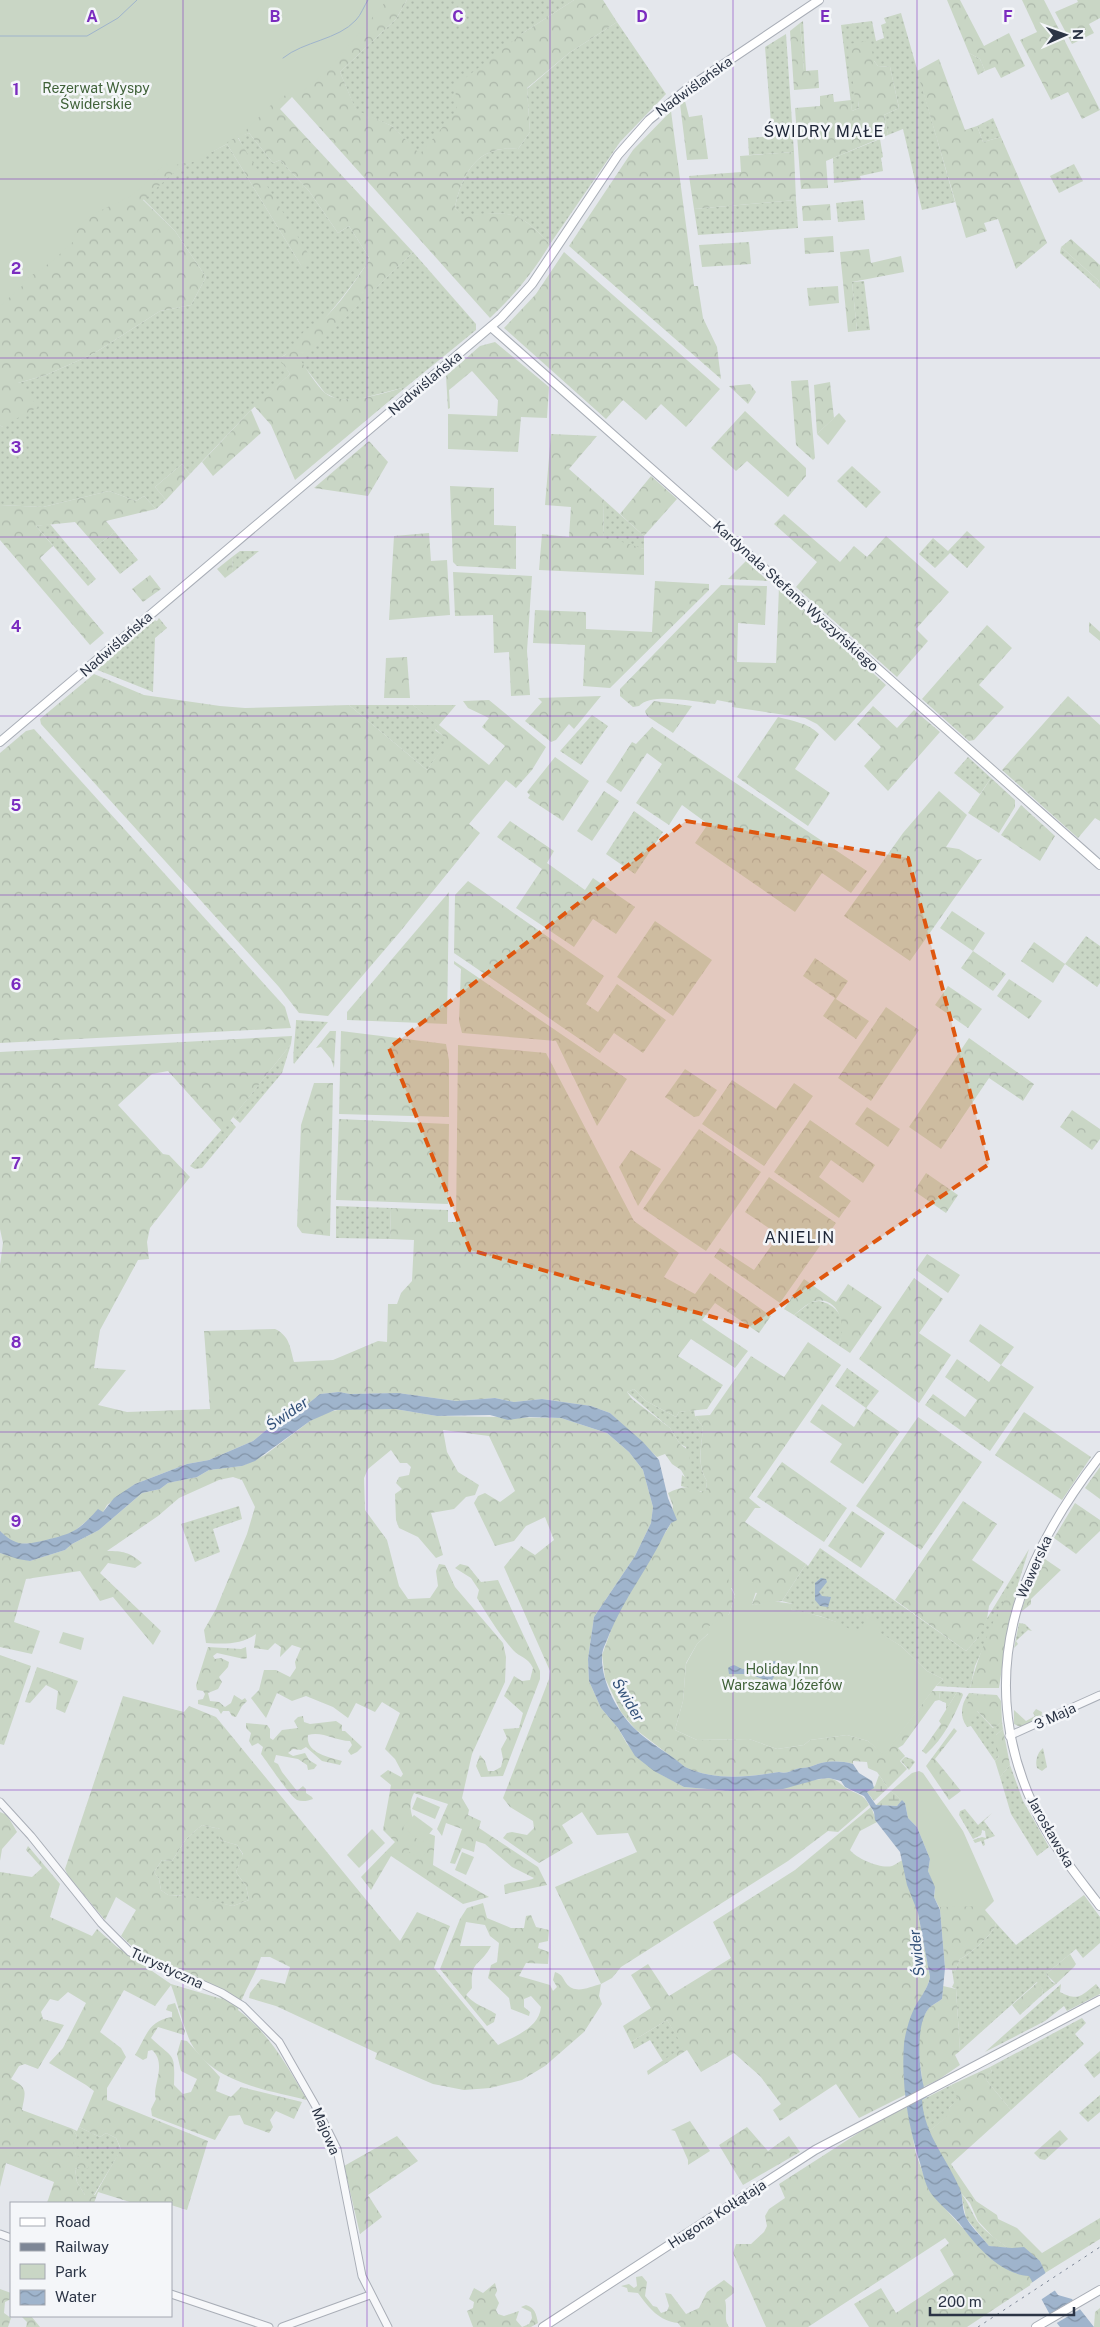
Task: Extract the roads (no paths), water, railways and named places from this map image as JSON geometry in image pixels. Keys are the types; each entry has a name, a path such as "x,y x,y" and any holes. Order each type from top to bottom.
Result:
{"main road":[{"name":"Nadwiślańska","path":"0,742 492,327 532,284 618,155 649,120 691,86 819,0"},
{"name":"Kardynała Stefana Wyszyńskiego","path":"492,327 1100,865"},
{"name":"Wawerska","path":"1006,1693 1008,1646 1025,1581 1049,1532 1100,1456"},
{"name":"Jarosławska","path":"1006,1693 1010,1736 1023,1782 1040,1819 1071,1868 1100,1906"},
{"name":"Hugona Kołłątaja","path":"544,2327 815,2150 1100,2000"},
{"path":"1036,2327 1100,2290"}],"street":[{"name":"3 Maja","path":"1010,1736 1100,1695"},
{"name":"Turystyczna","path":"0,1802 16,1818 115,1939 130,1952 222,1993"},
{"name":"Majowa","path":"222,1993 243,2006 279,2042 329,2132 337,2149 362,2276 370,2295 388,2327"},
{"path":"172,2294 269,2327"},
{"path":"282,2327 370,2295"}],"water":[{"name":"Świder","path":"339,1392 350,1394 398,1393 456,1401 495,1398 514,1402 542,1399 591,1406 610,1413 643,1442 659,1460 668,1498 677,1520 671,1523 666,1531 622,1608 604,1648 602,1666 611,1695 634,1728 685,1767 708,1774 732,1777 779,1772 786,1773 825,1762 845,1762 853,1764 859,1773 872,1781 874,1788 867,1792 876,1805 897,1806 902,1800 905,1803 908,1818 917,1827 930,1859 928,1871 935,1887 934,1897 940,1910 945,1968 942,1999 929,2008 924,2016 921,2027 919,2052 927,2097 922,2100 927,2125 956,2180 961,2192 965,2216 974,2229 989,2246 1024,2247 1040,2261 1051,2285 1058,2295 1072,2299 1094,2327 1060,2327 1049,2313 1029,2276 1009,2271 991,2259 934,2197 927,2186 909,2119 903,2059 909,2023 930,1977 918,1913 907,1885 900,1852 875,1820 874,1812 864,1796 845,1787 841,1781 829,1778 783,1789 730,1791 684,1787 654,1771 635,1756 618,1728 601,1708 589,1681 588,1659 594,1617 635,1556 651,1523 653,1507 643,1470 629,1452 607,1433 561,1418 529,1417 508,1420 490,1415 437,1416 395,1409 335,1410 310,1421 255,1461 242,1466 209,1470 197,1477 168,1483 160,1489 142,1493 99,1530 72,1544 65,1550 30,1561 0,1553 0,1531 11,1540 26,1544 69,1533 80,1527 98,1509 103,1512 114,1498 135,1484 187,1464 209,1460 253,1441 289,1411 304,1407 320,1394"},
{"path":"821,1578 826,1579 827,1582 819,1592 822,1596 831,1597 828,1607 820,1606 815,1600 815,1583"},
{"path":"774,1661 777,1662 782,1671 781,1673 777,1671 771,1682 749,1674 729,1674 728,1668 732,1665 745,1669"}],"waterway":[{"path":"0,36 87,36 118,18 137,0"},
{"path":"283,58 291,52 349,27 358,18 368,0"}],"railway":[{"path":"978,2327 1100,2247"}],"district":[{"name":"ŚWIDRY MAŁE","path":"824,131"},
{"name":"ANIELIN","path":"800,1237"}],"park label":[{"name":"Rezerwat Wyspy Świderskie","path":"96,96"},
{"name":"Holiday Inn Warszawa Józefów","path":"782,1678"}]}
